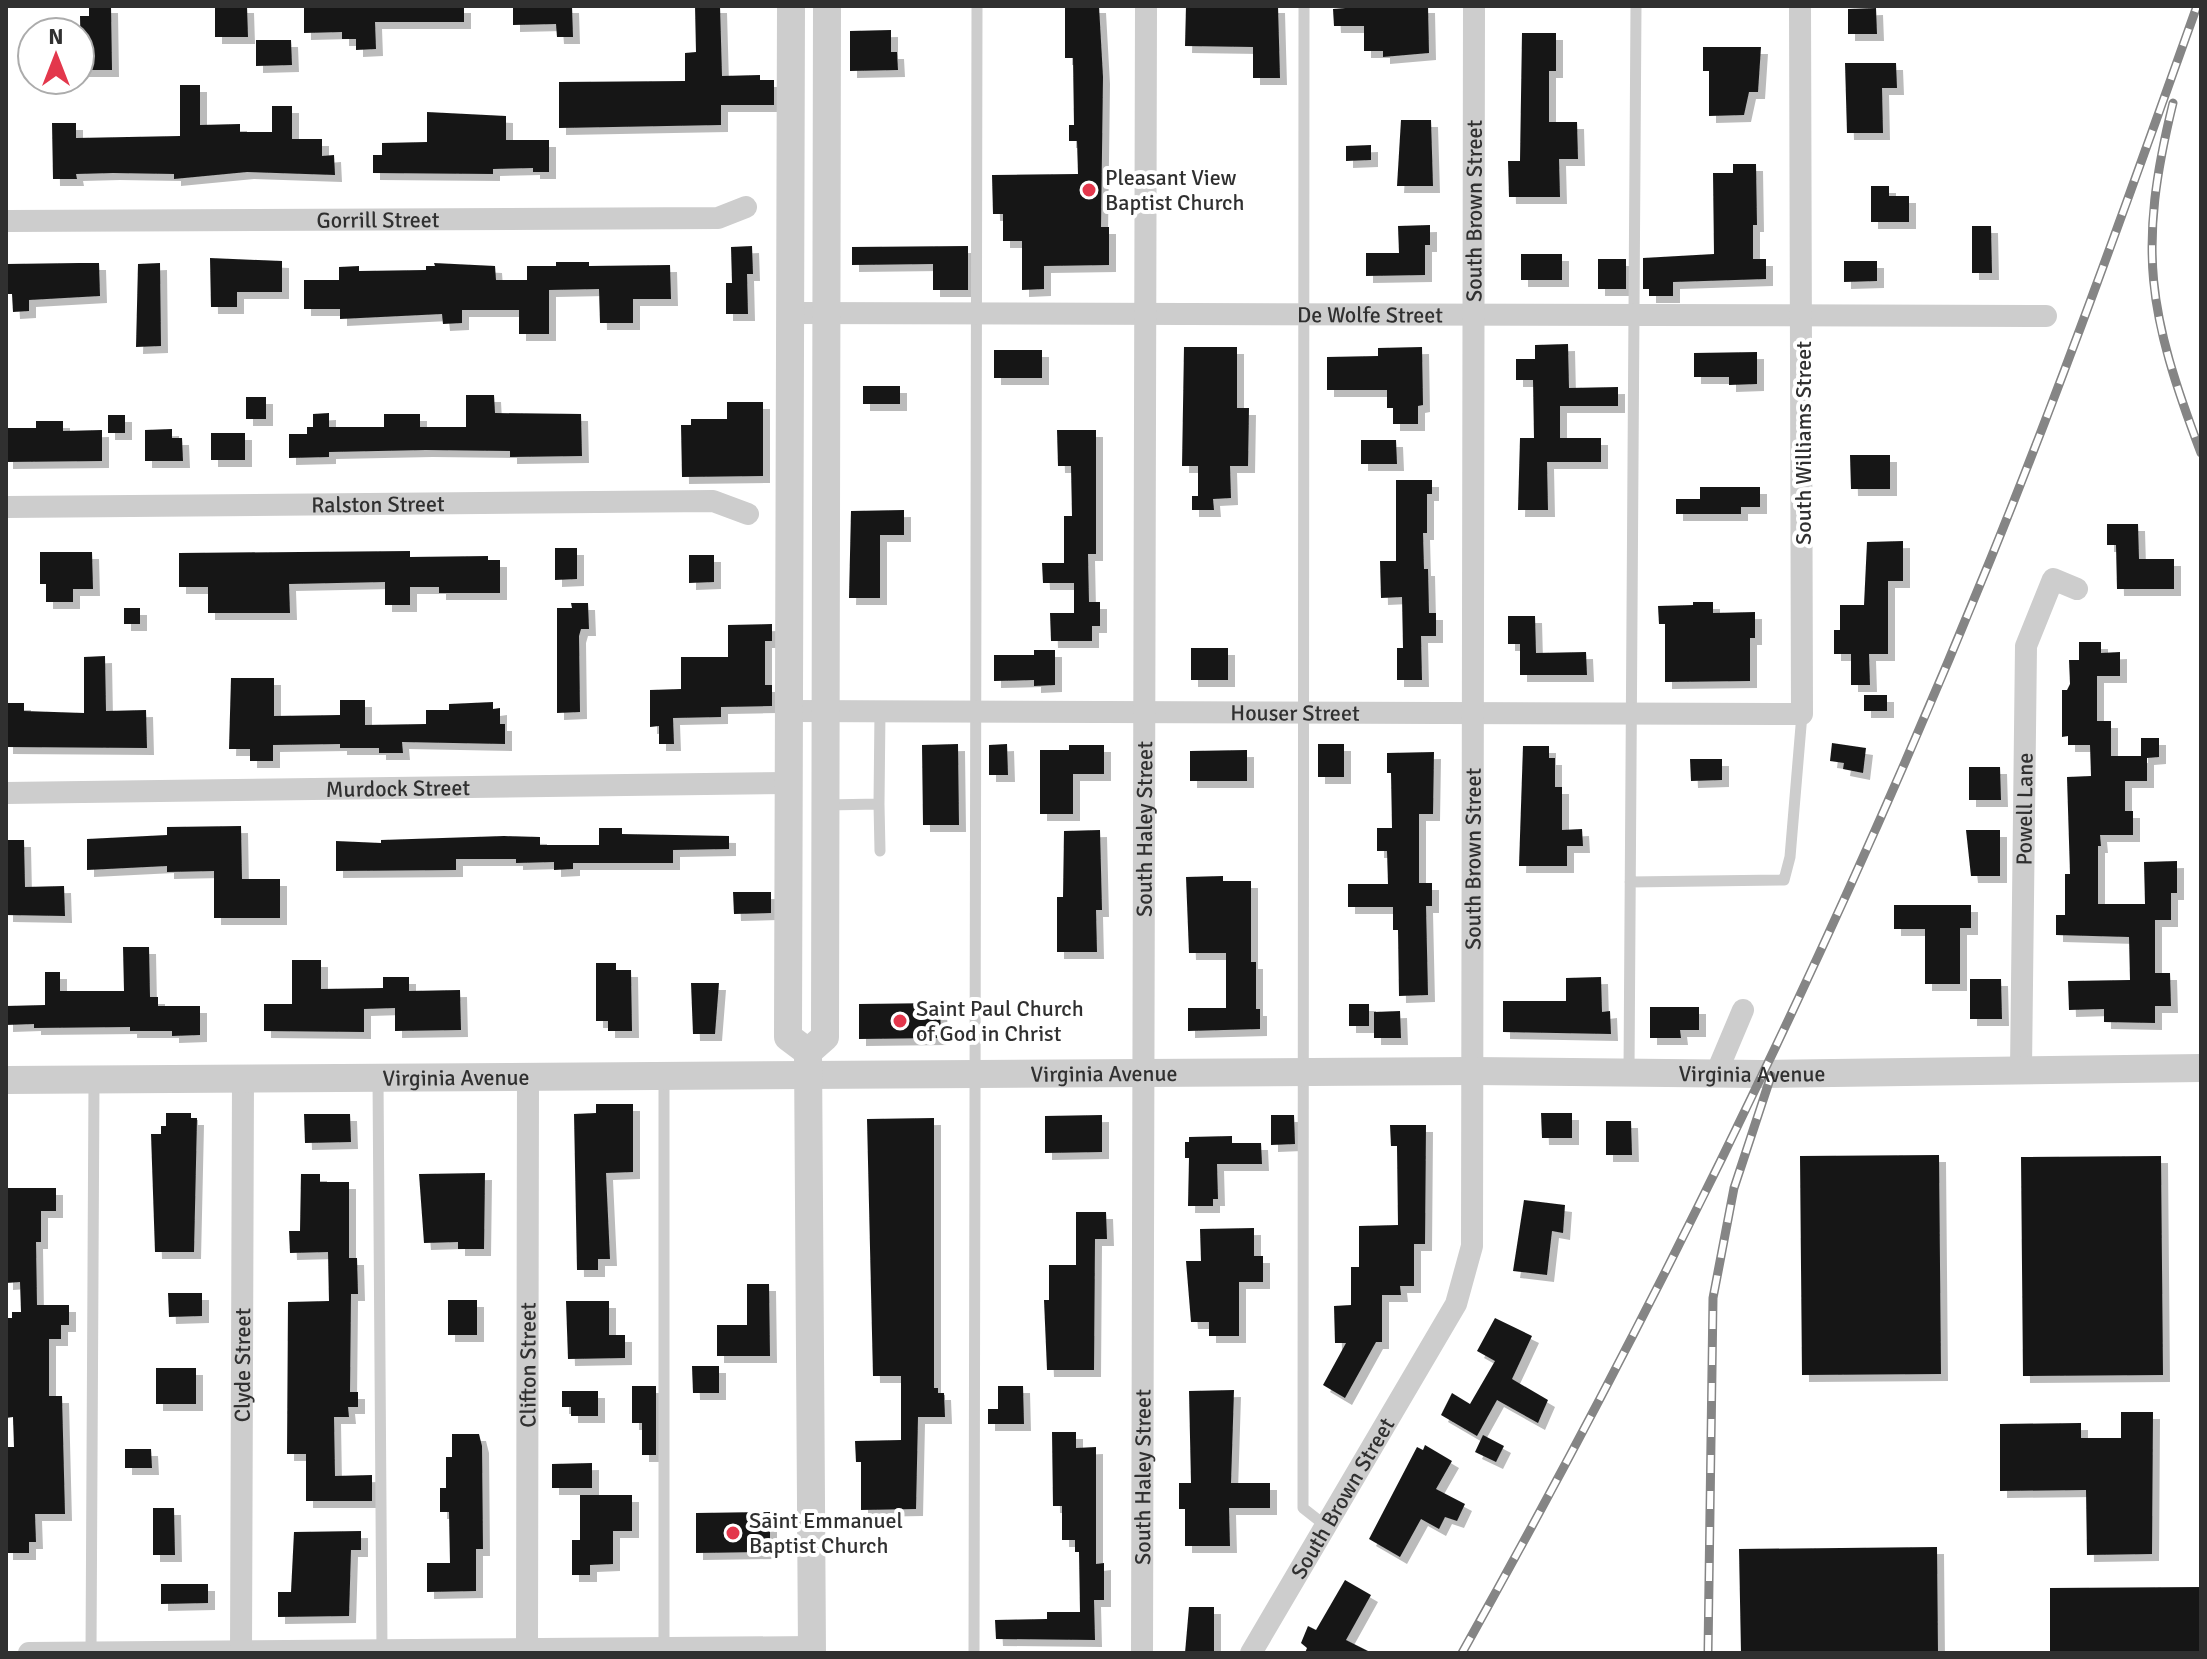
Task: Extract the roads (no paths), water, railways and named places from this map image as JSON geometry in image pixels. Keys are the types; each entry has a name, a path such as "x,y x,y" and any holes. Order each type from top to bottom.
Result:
{"street":[{"path":"791,6 788,1037 808,1064"},
{"path":"29,1653 812,1650 808,1064 825,1037 827,6"},
{"name":"South Haley Street","path":"1142,1653 1146,6"},
{"name":"South Brown Street","path":"1251,1653 1456,1304 1467,1275 1472,1246 1474,6"},
{"name":"South Williams Street","path":"1800,6 1802,714"},
{"name":"Gorrill Street","path":"6,221 718,218 746,207"},
{"name":"De Wolfe Street","path":"790,313 2046,316"},
{"name":"Ralston Street","path":"6,507 713,501 748,514"},
{"name":"Powell Lane","path":"2021,1069 2026,646 2053,579 2077,589"},
{"name":"Houser Street","path":"789,711 1802,714"},
{"name":"Murdock Street","path":"6,793 789,783"},
{"path":"1716,1074 1743,1010"},
{"name":"Virginia Avenue","path":"6,1080 664,1076 808,1064 975,1074 1473,1071 1716,1074 2201,1068"},
{"name":"Clifton Street","path":"527,1651 528,1077"},
{"name":"Clyde Street","path":"241,1652 243,1079"}],"lane":[{"path":"974,1653 977,6"},
{"path":"1304,6 1303,1508 1326,1526"},
{"path":"1629,1072 1636,6"},
{"path":"880,711 880,851"},
{"name":"South Williams Street","path":"1630,882 1784,880 1790,857 1802,714"},
{"path":"826,805 879,804"},
{"path":"664,1076 664,1651"},
{"path":"378,1078 382,1652"},
{"path":"91,1653 94,1079"}],"railway":[{"path":"1462,1653 1607,1386 1676,1251 1809,977 1872,838 2018,490 2197,6"},
{"path":"2173,103 2155,200 2152,241 2154,281 2169,360 2201,453"},
{"path":"1708,1653 1713,1298 1734,1188 1771,1076"}],"place":[{"name":"Pleasant View Baptist Church","path":"1089,190"},
{"name":"Saint Paul Church of God in Christ","path":"900,1021"},
{"name":"Saint Emmanuel Baptist Church","path":"733,1533"}]}
